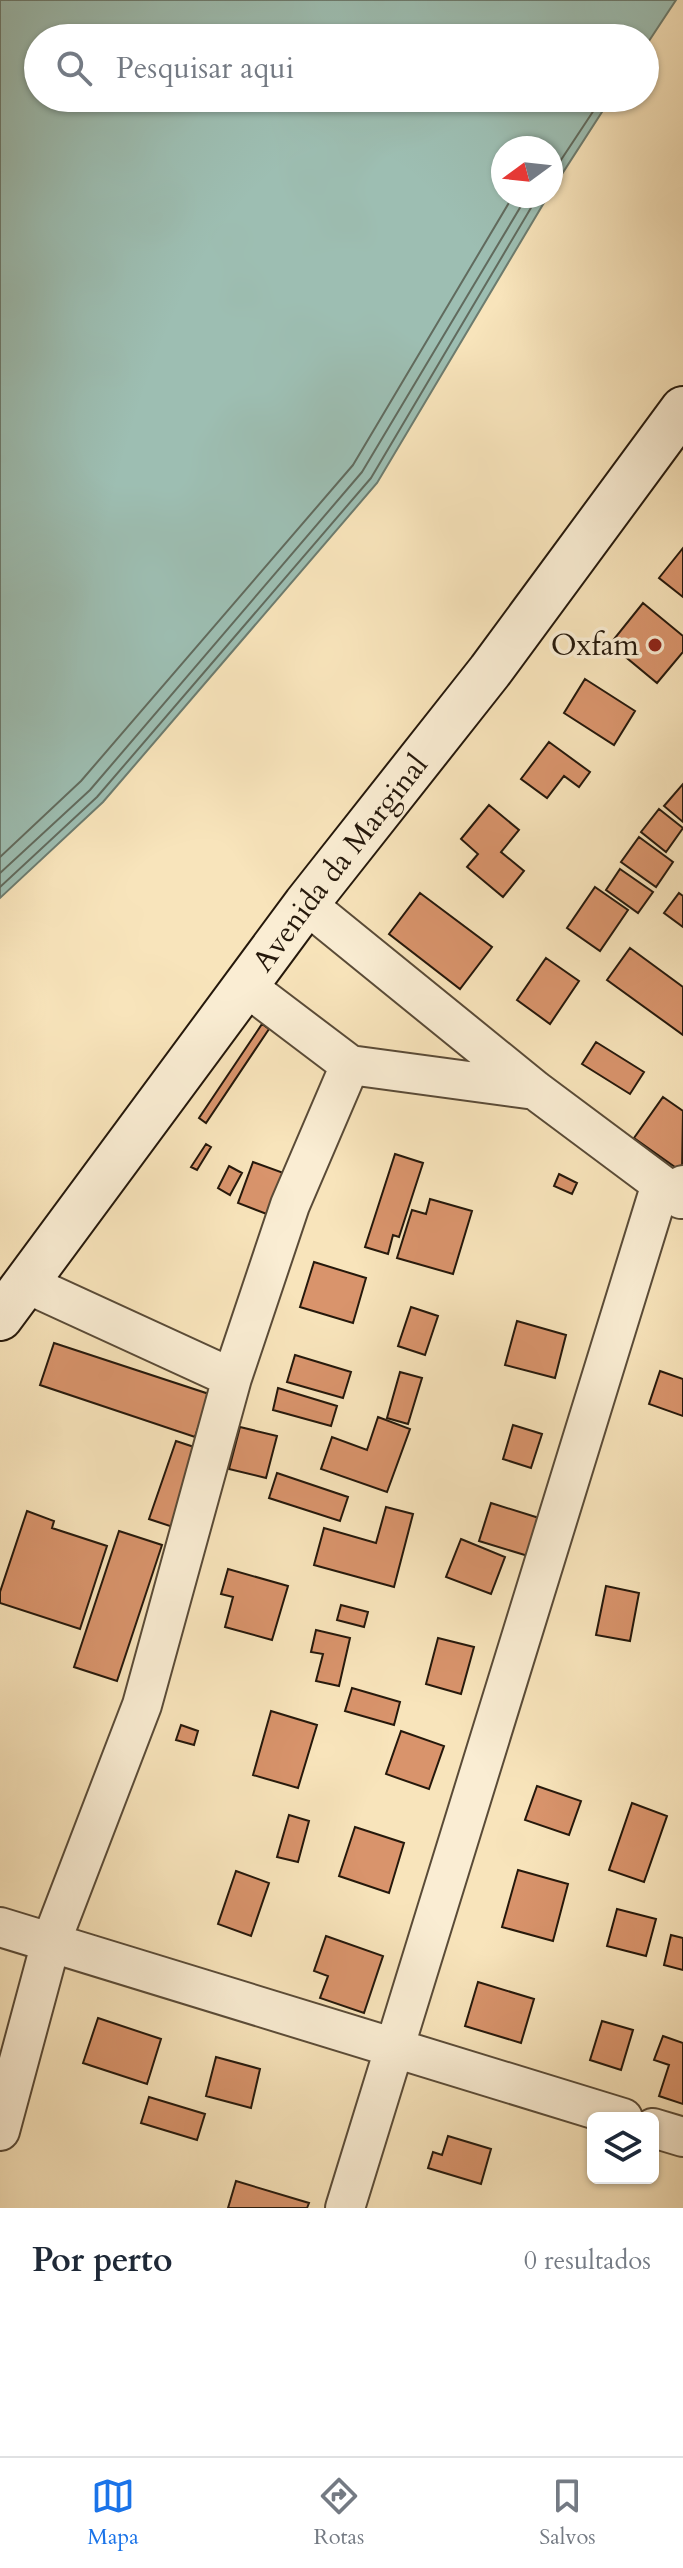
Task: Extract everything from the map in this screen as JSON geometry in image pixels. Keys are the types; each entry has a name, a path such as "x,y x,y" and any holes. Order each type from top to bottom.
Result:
{"street":[{"name":"Avenida da Marginal","path":"0,1318 306,904 490,671 683,409"},
{"path":"306,904 535,1090 675,1191 394,2045 345,2208"},
{"path":"247,987 350,1065 535,1090"},
{"path":"0,2131 51,1942 142,1705 232,1378 290,1205 350,1065"},
{"path":"25,1283 232,1378"},
{"path":"0,1927 394,2045 604,2112"},
{"path":"659,2130 683,2137"}],"water":[{"path":"0,0 676,0 659,26 24,24 24,112 602,112 563,172 563,136 491,136 491,208 541,208 377,483 103,802 0,898"}],"building":[{"path":"683,548 683,597 659,578"},
{"path":"643,603 683,636 683,652 657,683 610,644"},
{"path":"585,679 635,711 614,745 564,713"},
{"path":"549,742 590,772 579,787 564,776 547,798 521,779"},
{"path":"683,784 683,822 664,806"},
{"path":"489,805 519,830 501,852 524,871 503,897 467,867 478,854 461,839"},
{"path":"659,809 683,828 666,852 641,832"},
{"path":"639,837 673,862 656,887 621,862"},
{"path":"620,869 653,892 638,913 606,890"},
{"path":"595,887 628,910 600,951 567,928"},
{"path":"420,893 492,947 460,989 389,934"},
{"path":"679,893 683,896 683,927 664,913"},
{"path":"630,948 683,987 683,1035 607,980"},
{"path":"546,958 579,981 550,1024 517,1000"},
{"path":"262,1024 269,1029 206,1123 199,1118"},
{"path":"596,1042 644,1072 630,1094 582,1064"},
{"path":"663,1097 683,1111 682,1172 634,1138"},
{"path":"206,1144 211,1147 197,1170 191,1167"},
{"path":"395,1154 423,1163 399,1237 393,1235 388,1254 365,1247"},
{"path":"253,1162 292,1176 277,1218 238,1203"},
{"path":"229,1166 242,1173 230,1195 218,1188"},
{"path":"559,1174 577,1183 572,1194 554,1186"},
{"path":"430,1199 472,1211 453,1274 397,1258 412,1210 426,1214"},
{"path":"314,1262 366,1278 353,1323 300,1307"},
{"path":"411,1307 438,1316 425,1355 398,1346"},
{"path":"517,1321 566,1335 555,1378 505,1365"},
{"path":"54,1343 209,1394 195,1437 40,1385"},
{"path":"295,1355 351,1372 343,1398 287,1382"},
{"path":"660,1371 683,1379 683,1416 649,1404"},
{"path":"400,1372 422,1378 408,1424 387,1418"},
{"path":"278,1388 337,1406 331,1426 273,1410"},
{"path":"378,1417 410,1429 387,1492 321,1469 332,1437 367,1450"},
{"path":"513,1425 542,1434 531,1468 503,1459"},
{"path":"240,1427 277,1436 266,1478 229,1469"},
{"path":"176,1441 203,1450 176,1528 149,1519"},
{"path":"277,1473 348,1497 340,1521 269,1498"},
{"path":"491,1503 539,1518 528,1556 479,1541"},
{"path":"386,1507 413,1514 394,1587 314,1565 324,1528 376,1543"},
{"path":"27,1511 54,1521 52,1528 107,1546 80,1629 0,1603 0,1592"},
{"path":"119,1531 162,1545 117,1681 74,1667"},
{"path":"461,1539 505,1557 491,1594 446,1577"},
{"path":"228,1569 288,1586 272,1640 225,1627 233,1597 221,1594"},
{"path":"606,1586 639,1593 630,1641 596,1635"},
{"path":"341,1605 368,1612 364,1627 337,1620"},
{"path":"316,1630 350,1638 339,1686 316,1681 323,1654 311,1652"},
{"path":"438,1638 474,1647 461,1694 426,1684"},
{"path":"352,1688 400,1702 394,1725 345,1711"},
{"path":"271,1711 317,1725 298,1788 253,1775"},
{"path":"181,1725 198,1731 194,1745 176,1740"},
{"path":"401,1731 444,1746 429,1789 386,1774"},
{"path":"537,1786 581,1801 569,1835 525,1820"},
{"path":"632,1803 667,1816 644,1882 609,1870"},
{"path":"289,1815 309,1821 298,1862 277,1857"},
{"path":"355,1827 404,1843 389,1893 339,1876"},
{"path":"518,1870 568,1884 553,1941 502,1927"},
{"path":"236,1871 269,1883 251,1936 218,1924"},
{"path":"617,1909 656,1919 646,1956 607,1946"},
{"path":"671,1935 683,1938 683,1970 664,1965"},
{"path":"326,1936 383,1956 364,2013 320,1998 328,1976 314,1971"},
{"path":"478,1982 534,1999 521,2043 465,2026"},
{"path":"98,2018 161,2039 147,2084 83,2063"},
{"path":"602,2021 633,2030 621,2070 590,2060"},
{"path":"663,2036 683,2043 683,2104 659,2096 669,2065 654,2060"},
{"path":"216,2057 260,2069 251,2108 206,2096"},
{"path":"149,2097 205,2114 197,2140 141,2123"},
{"path":"448,2136 491,2149 481,2184 428,2168 433,2152 442,2155"},
{"path":"236,2181 309,2203 307,2208 228,2208"}],"place":[{"name":"Oxfam","path":"655,645"}]}
